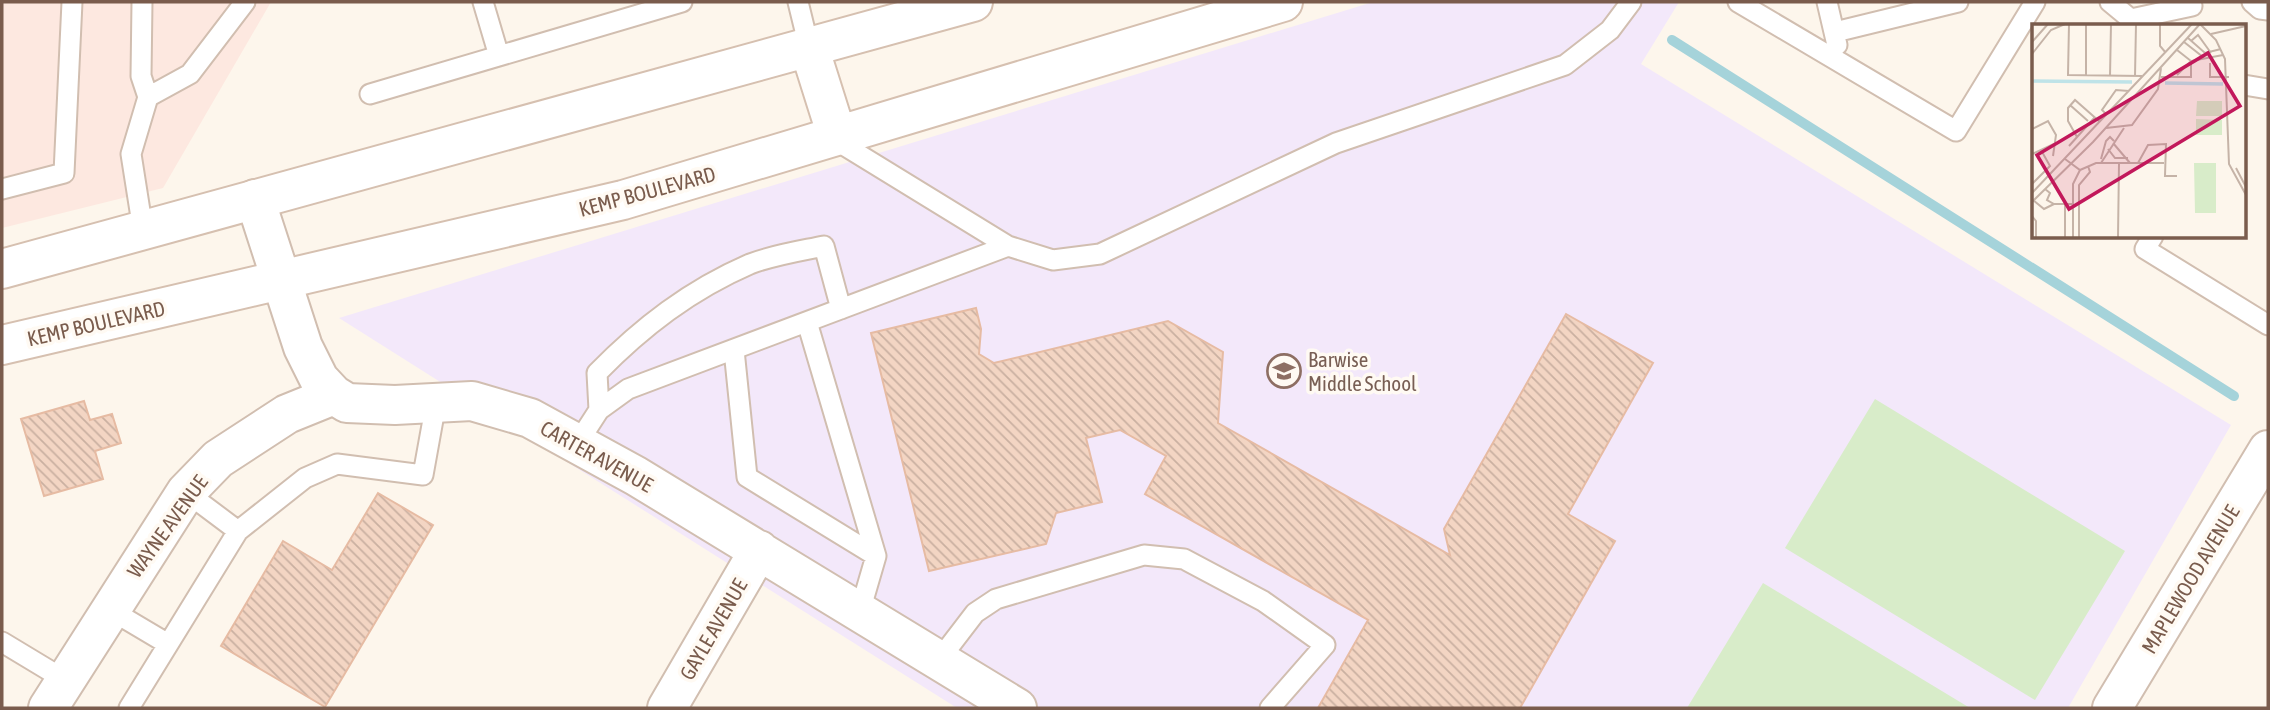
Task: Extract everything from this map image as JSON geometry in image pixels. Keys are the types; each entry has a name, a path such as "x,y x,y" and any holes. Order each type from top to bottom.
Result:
{"main road":[{"path":"2,269 810,47 918,9 973,2"},
{"name":"KEMP BOULEVARD","path":"2,345 623,200 1283,2"},
{"path":"810,47 834,137"},
{"path":"255,199 303,347 319,379 334,395"},
{"name":"CARTER AVENUE","path":"334,395 347,402 472,401 500,407 530,418 759,550 1017,708"},
{"name":"WAYNE AVENUE","path":"60,698 109,609 186,492 218,459 287,414 334,395"},
{"name":"MAPLEWOOD AVENUE","path":"2112,708 2268,450"},
{"name":"GAYLE AVENUE","path":"667,708 759,550"}],"lane":[{"path":"2,189 64,173 72,2"},
{"path":"142,2 141,76 148,97 131,154 144,230"},
{"path":"148,97 190,75 245,2"},
{"path":"483,2 499,56"},
{"path":"370,94 682,2"},
{"path":"797,2 810,47"},
{"path":"834,137 1008,246 1053,260 1100,254 1336,143 1565,65 1610,30 1631,2"},
{"path":"1738,2 1956,131 2035,2"},
{"path":"1827,2 1839,63"},
{"path":"1835,32 1958,2"},
{"path":"2109,2 2135,23 2192,6 2191,2"},
{"path":"2252,2 2268,10"},
{"path":"2246,85 2268,89"},
{"path":"2152,238 2146,249 2268,325"},
{"path":"599,410 597,373 632,337 687,296 752,263 824,246 841,309"},
{"path":"577,444 599,410 628,389 1008,246"},
{"path":"807,322 876,556 859,611"},
{"path":"734,350 747,477 876,556"},
{"path":"129,708 238,531 305,478 337,464 423,475 436,403"},
{"path":"186,492 238,531"},
{"path":"939,660 975,613 996,599 1144,555 1184,559 1263,601 1325,645 1270,708"},
{"path":"109,609 168,644"},
{"path":"2,642 60,698"}],"shaded area":[{"path":"2,2 271,2 163,188 2,228"},
{"name":"Barwise Middle School","path":"1373,2 1679,2 1641,64 2231,425 2068,708 957,708 339,318"}],"green space":[{"path":"1875,399 2125,551 2035,700 1785,548"},
{"path":"1763,583 1970,708 1687,708"}],"building":[{"path":"976,308 981,329 979,354 994,363 1168,321 1223,352 1218,423 1450,555 1444,529 1566,314 1653,363 1568,514 1615,541 1520,708 1318,708 1368,620 1145,494 1166,456 1120,430 1086,438 1102,502 1056,513 1046,544 929,571 871,333"},
{"path":"84,401 90,420 112,414 121,443 95,451 103,479 44,496 21,419"},
{"path":"378,493 433,525 325,707 221,646 283,541 332,570"}],"waterway":[{"path":"1672,40 2234,396"}],"place":[{"name":"Barwise Middle School","path":"1284,371"}]}
